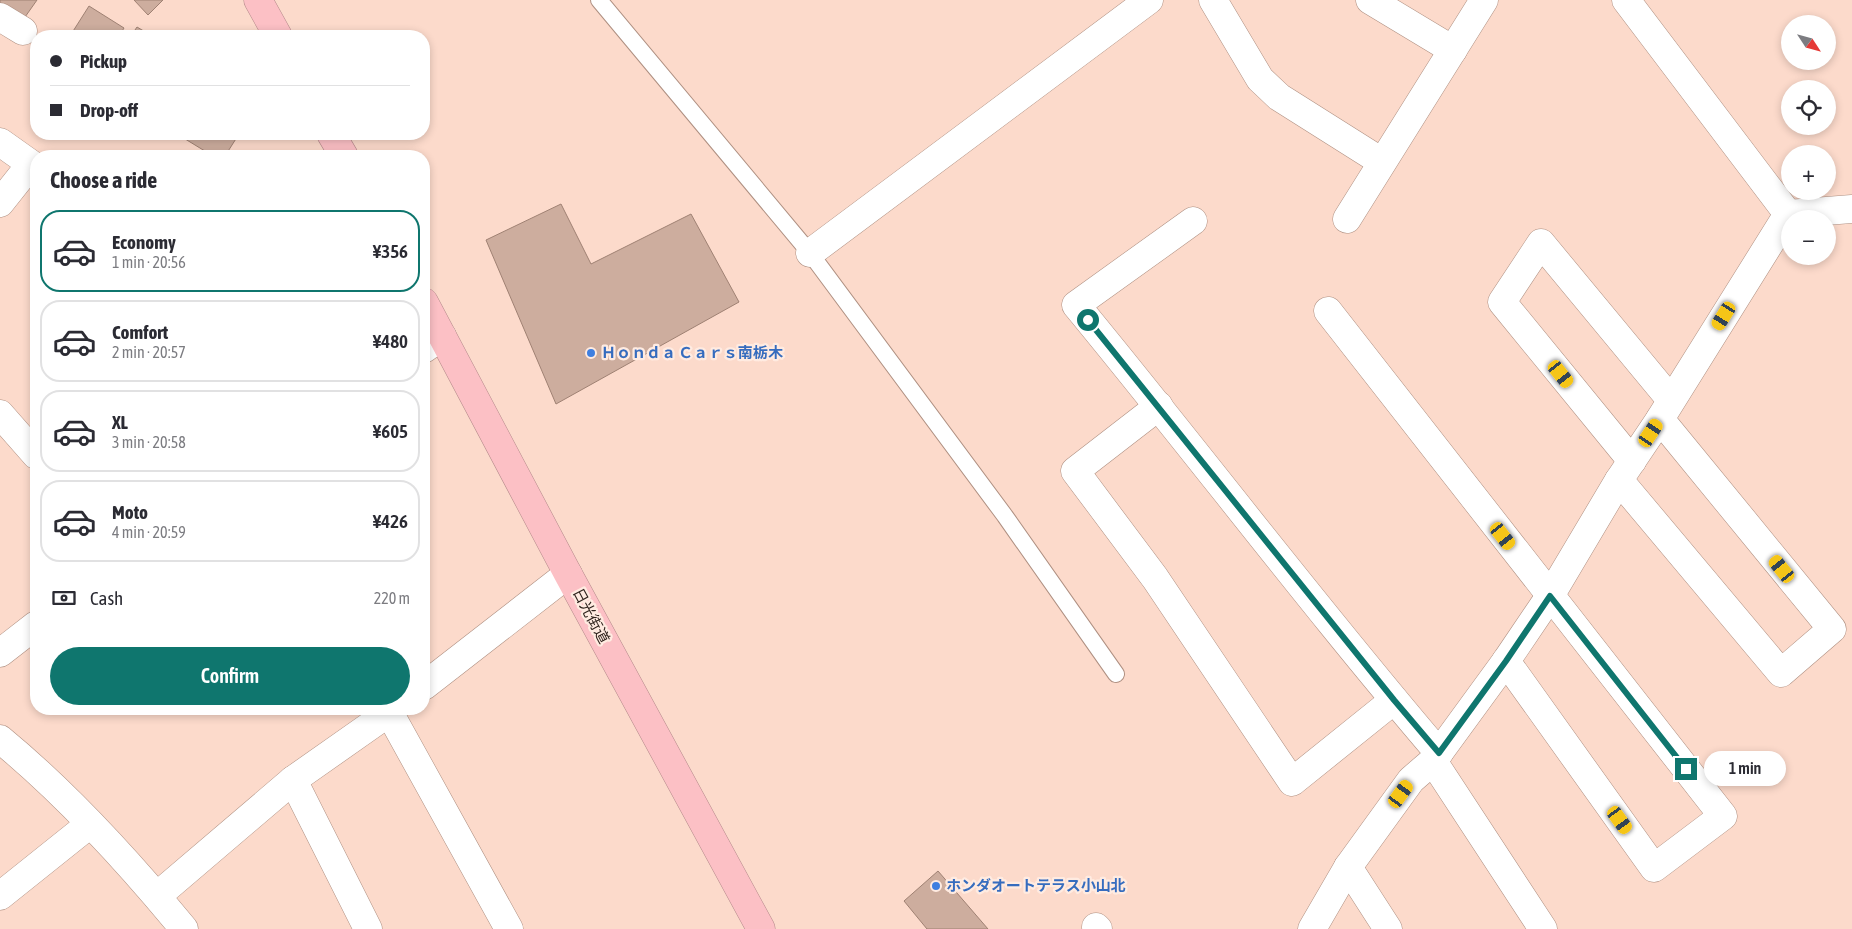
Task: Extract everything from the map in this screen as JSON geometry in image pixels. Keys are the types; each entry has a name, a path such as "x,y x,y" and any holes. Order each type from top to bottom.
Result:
{"highway":[{"path":"258,0 275,30"},
{"name":"日光街道","path":"430,329 433,343 568,574 761,929"}],"street":[{"path":"810,253 1149,0"},
{"path":"1213,0 1260,79 1279,97 1382,162"},
{"path":"1370,0 1453,50"},
{"path":"1347,219 1484,0"},
{"path":"1626,0 1785,210"},
{"path":"0,17 23,31"},
{"path":"0,142 30,163"},
{"path":"0,203 30,165"},
{"path":"1836,210 1852,209"},
{"path":"1193,221 1076,305 1394,700 1436,757 1543,929"},
{"path":"1312,929 1348,867 1411,780 1436,757 1506,661 1550,596 1626,470 1666,410 1781,225"},
{"path":"1541,243 1666,410 1832,629 1781,673 1626,470 1502,302 1541,243"},
{"path":"1328,312 1723,816 1654,868 1506,661"},
{"path":"1159,406 1075,471 1155,578 1292,782 1394,700"},
{"path":"0,414 30,449"},
{"path":"430,681 568,574"},
{"path":"0,653 30,630"},
{"path":"157,896 293,780 386,715"},
{"path":"394,715 509,929"},
{"path":"0,739 32,766 90,824 157,896 184,929"},
{"path":"293,780 368,929"},
{"path":"0,896 90,824"},
{"path":"1348,867 1388,929"}],"lane":[{"path":"599,0 810,253 1005,516 1116,674"}],"building":[{"path":"0,0 37,0 18,27 0,14"},
{"path":"134,0 163,0 148,15"},
{"path":"89,6 124,28 123,30 74,30"},
{"path":"187,140 235,140 229,150 203,150"},
{"name":"Ｈｏｎｄａ Ｃａｒｓ南栃木","path":"561,204 591,264 691,214 739,302 556,404 486,240"},
{"name":"ホンダオートテラス小山北","path":"938,871 988,929 927,929 904,901"}],"place":[{"name":"Ｈｏｎｄａ Ｃａｒｓ南栃木","path":"591,353"},
{"name":"ホンダオートテラス小山北","path":"936,886"}],"route":[{"path":"1088,320 1394,700 1439,753 1506,661 1550,596 1686,769"}]}
